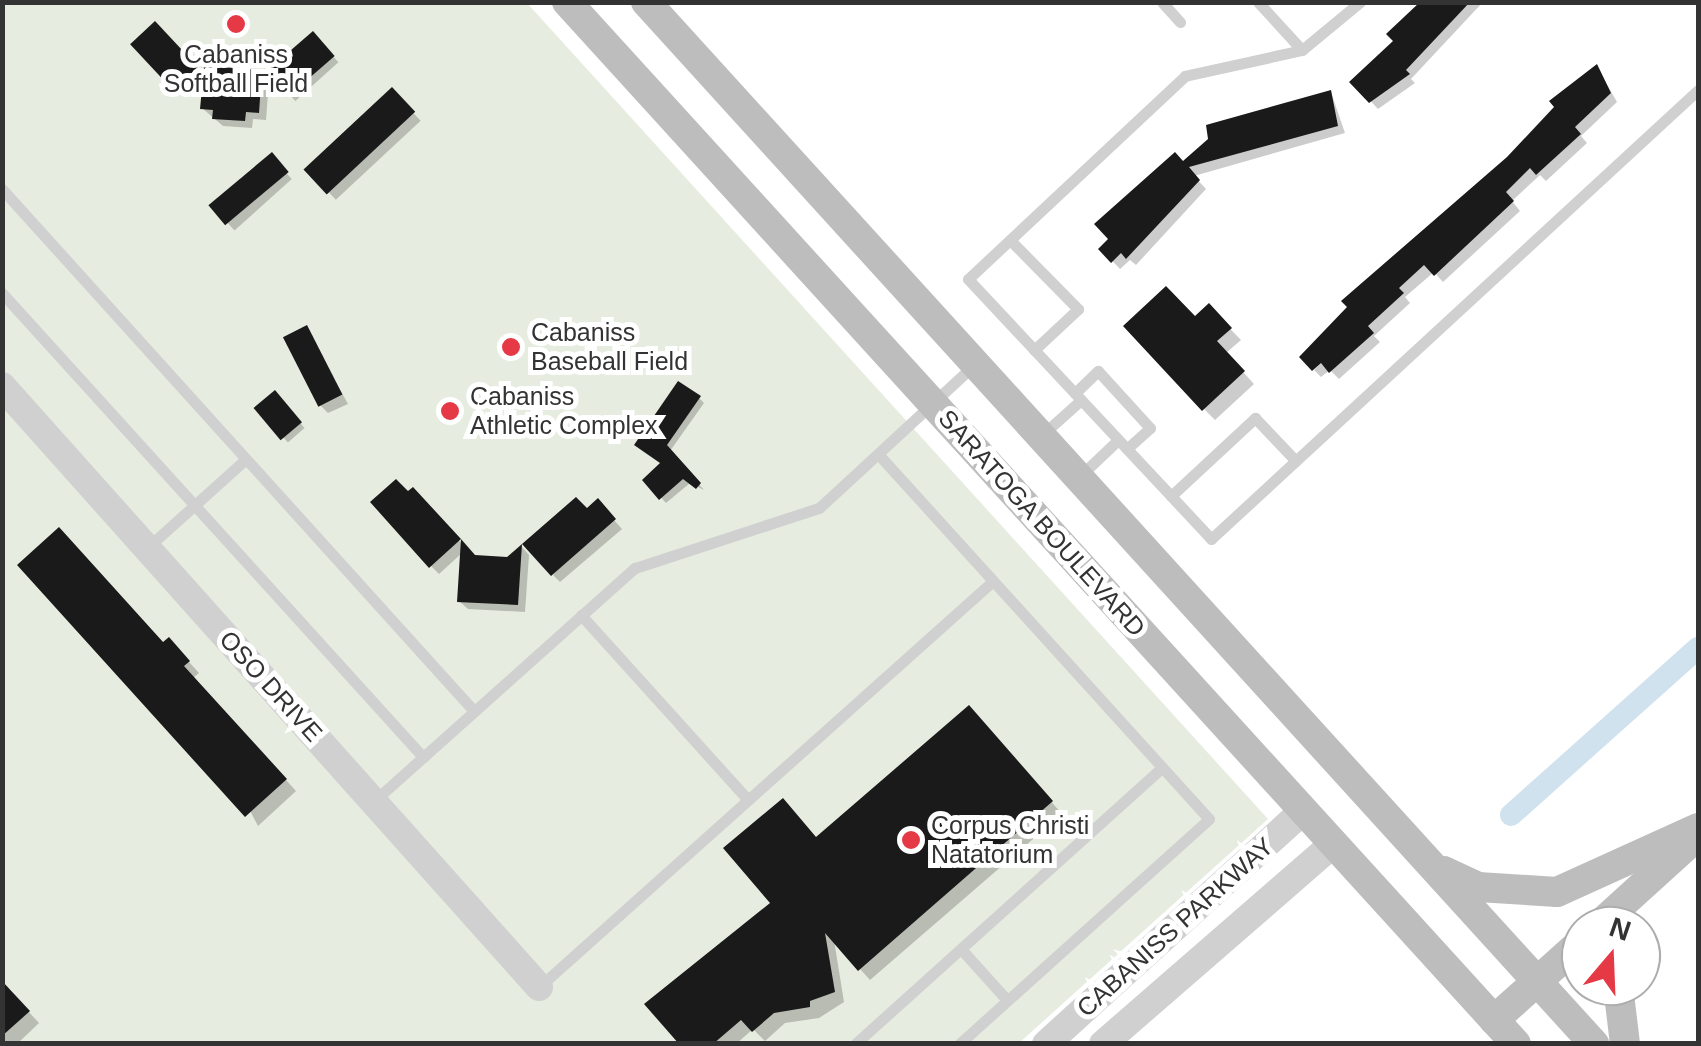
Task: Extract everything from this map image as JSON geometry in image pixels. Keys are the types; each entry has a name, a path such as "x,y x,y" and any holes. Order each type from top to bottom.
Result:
{"main road":[{"name":"SARATOGA BOULEVARD","path":"567,2 1516,1044"},
{"path":"646,2 1594,1044"},
{"path":"1431,865 1478,886 1558,892 1698,831"},
{"path":"1620,906 1698,831"},
{"path":"1636,906 1642,886"},
{"path":"1494,1020 1561,960"},
{"path":"1620,1006 1625,1044"}],"street":[{"name":"OSO DRIVE","path":"2,386 539,987"},
{"name":"CABANISS PARKWAY","path":"1046,1044 1304,810"},
{"name":"CABANISS PARKWAY","path":"1103,1044 1334,843"}],"lane":[{"path":"1162,2 1180,22"},
{"path":"1258,2 1302,50"},
{"path":"1360,2 1302,50 1185,76 968,279 1212,539 1698,90"},
{"path":"2,189 474,711"},
{"path":"1010,240 1078,309 1034,350"},
{"path":"2,293 422,758"},
{"path":"374,802 581,615 646,562 819,508 975,364"},
{"path":"1042,435 1098,371 1150,428 1080,476"},
{"path":"1171,496 1255,418 1296,461"},
{"path":"879,454 1209,820 959,1044"},
{"path":"147,548 246,459"},
{"path":"539,987 993,581"},
{"path":"581,615 748,800"},
{"path":"855,1044 1162,768"},
{"path":"961,949 1007,1000"}],"shaded area":[{"name":"Cabaniss Athletic Complex","path":"2,3 527,3 1268,819 1019,1043 3,1043"}],"building":[{"path":"1420,2 1470,2 1406,70 1410,74 1369,103 1349,82 1393,41 1386,34"},
{"path":"155,21 198,67 173,90 130,44"},
{"path":"313,31 335,56 287,97 265,72"},
{"path":"1597,64 1611,93 1575,127 1581,134 1536,175 1530,168 1506,192 1514,201 1434,276 1424,265 1399,288 1404,293 1368,326 1374,333 1329,373 1321,363 1312,371 1299,357 1347,307 1341,301 1507,157 1554,107 1549,101"},
{"path":"204,66 262,70 259,113 246,112 245,121 212,119 213,110 200,109"},
{"path":"392,87 415,112 327,194 304,170"},
{"path":"1331,90 1338,126 1189,167 1200,180 1126,259 1121,253 1111,263 1098,249 1108,239 1094,224 1175,152 1183,161 1208,139 1206,125"},
{"path":"272,152 289,172 225,225 208,205"},
{"path":"1166,286 1195,316 1209,303 1232,328 1217,341 1245,371 1202,411 1123,326"},
{"path":"307,325 342,394 318,407 283,337"},
{"path":"678,381 701,396 667,445 701,483 696,489 683,479 659,500 642,480 660,463 634,445"},
{"path":"275,390 302,422 281,440 254,408"},
{"path":"396,479 408,491 413,487 461,539 429,568 370,502"},
{"path":"576,497 587,508 598,498 616,519 551,576 522,544"},
{"path":"59,527 163,642 169,637 190,661 184,666 287,779 245,817 17,565"},
{"path":"461,539 475,555 507,557 522,544 518,605 457,602"},
{"name":"Corpus Christi Natatorium","path":"969,705 1053,801 858,971 825,933 835,992 810,1001 810,1007 774,1013 752,1032 741,1020 713,1044 679,1044 644,1004 770,903 723,848 783,798 816,837"},
{"path":"2,981 30,1011 2,1036"}],"waterway":[{"path":"1511,815 1698,648"}],"place":[{"name":"Cabaniss Softball Field","path":"236,24"},
{"name":"Cabaniss Baseball Field","path":"511,347"},
{"name":"Cabaniss Athletic Complex","path":"450,411"},
{"name":"Corpus Christi Natatorium","path":"911,840"}]}
